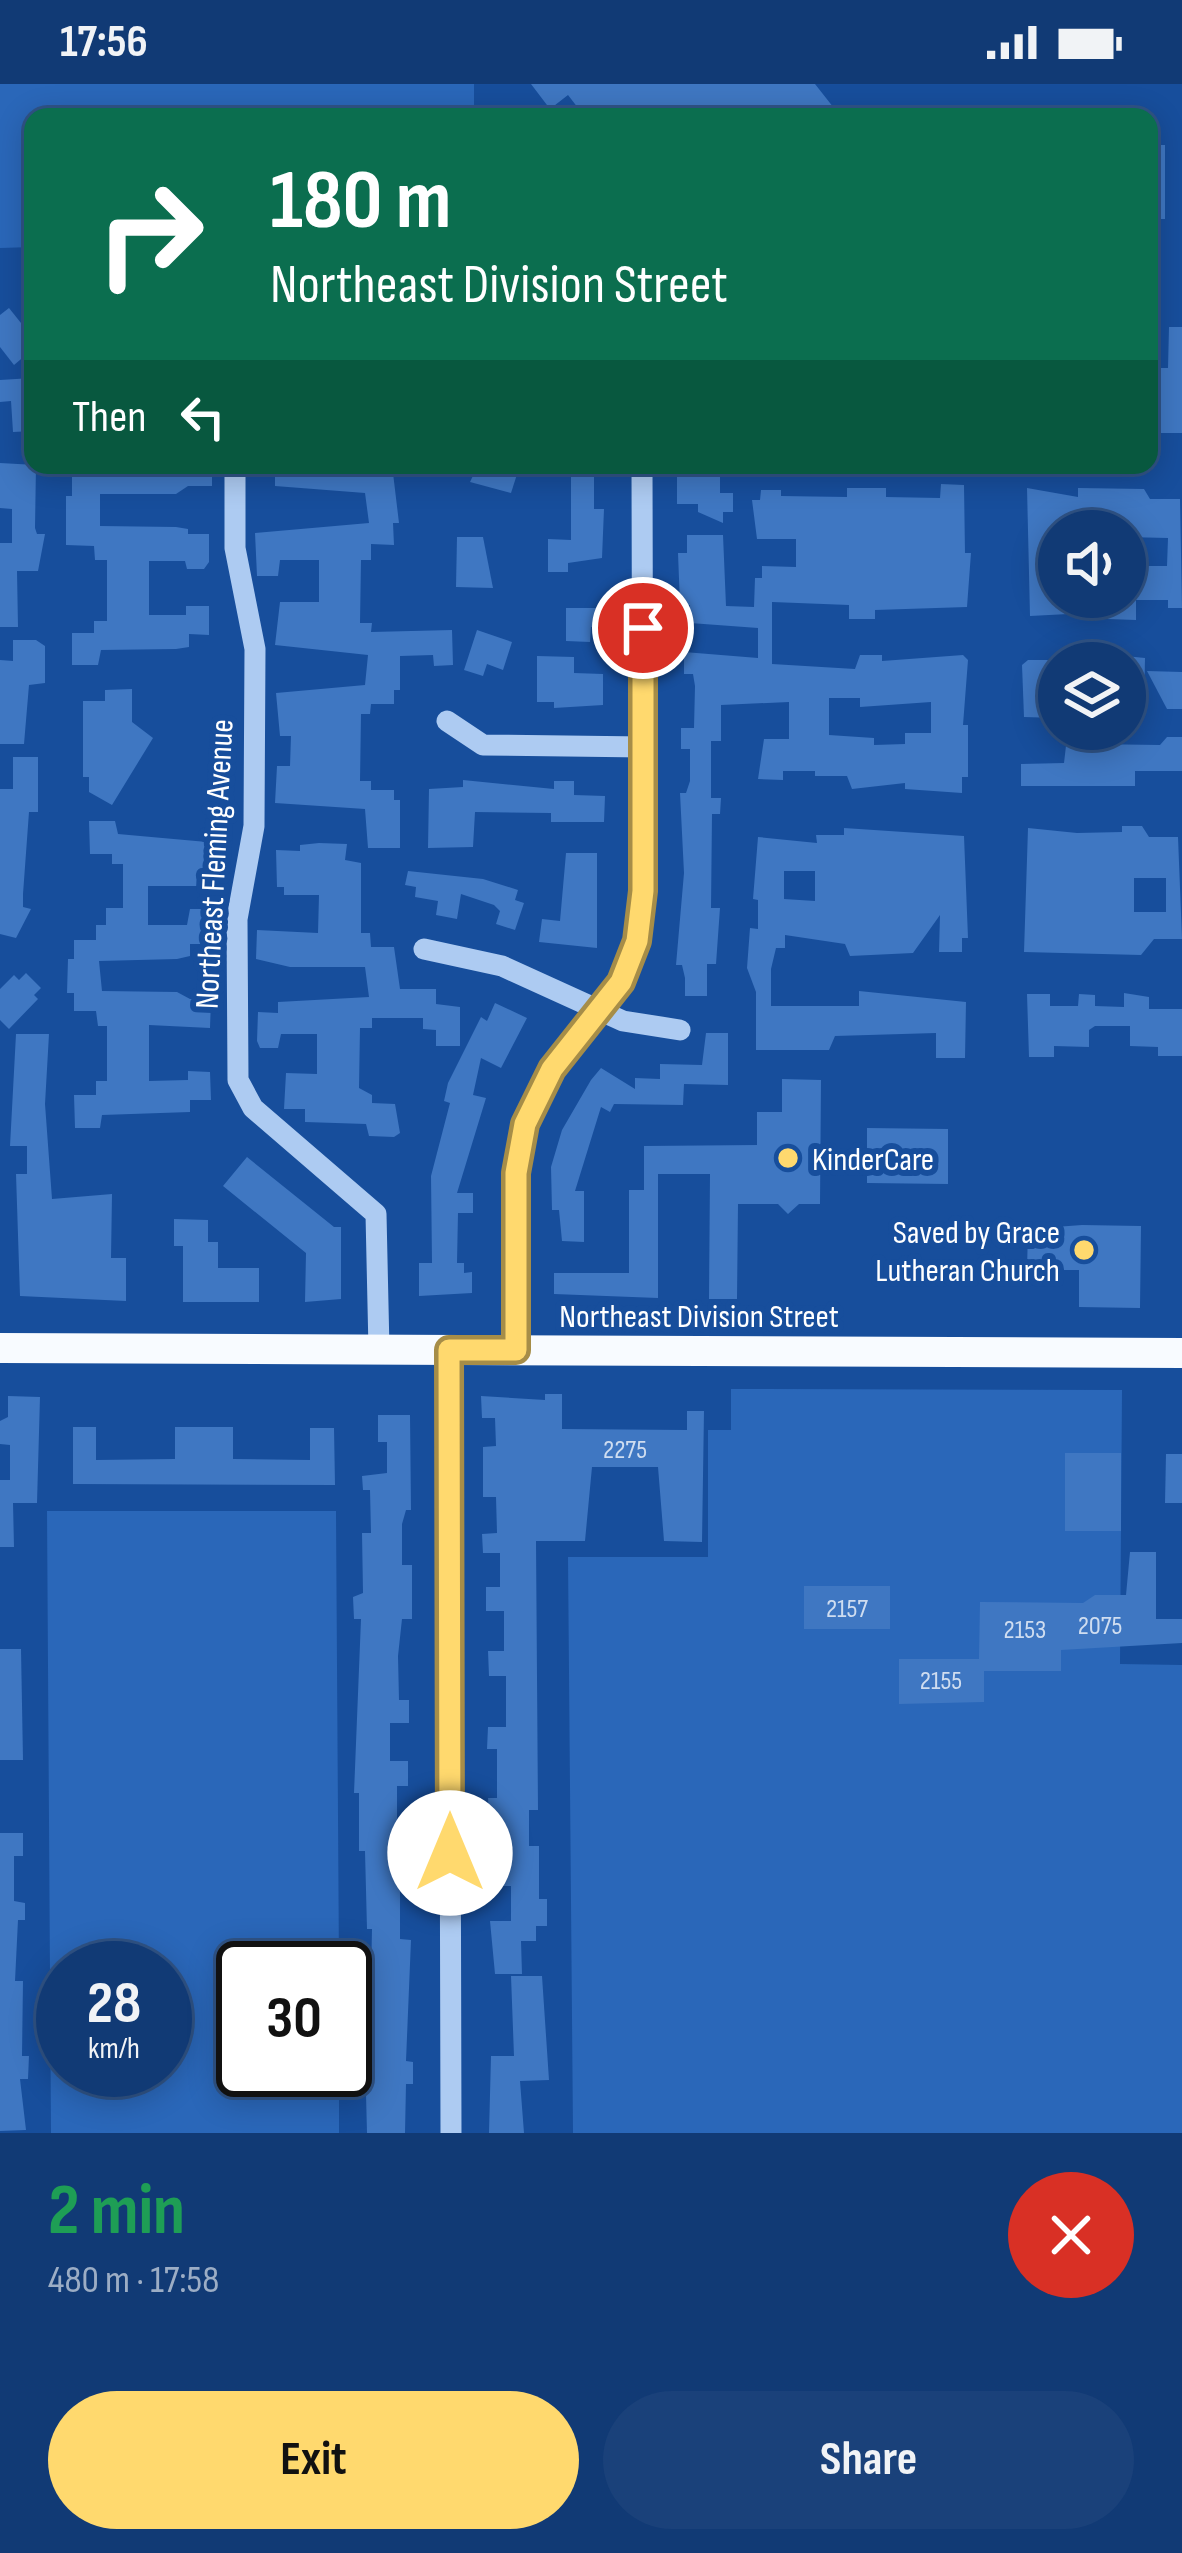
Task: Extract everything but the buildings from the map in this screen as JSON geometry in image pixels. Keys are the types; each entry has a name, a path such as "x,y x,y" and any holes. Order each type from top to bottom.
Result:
{"main road":[{"name":"Northeast Division Street","path":"0,1348 1182,1353"}],"street":[{"name":"Northeast Fleming Avenue","path":"236,474 235,548 255,649 254,826 237,920 238,1080 253,1108 356,1191 376,1214 379,1350"},
{"path":"516,1350 516,1173 525,1124 552,1069 621,982 637,941 644,747 642,474"},
{"path":"447,722 483,746 644,747"},
{"path":"424,950 502,966 601,1013 680,1030"},
{"path":"449,1350 451,2133"}],"shaded area":[{"path":"0,84 474,84 474,108 24,108 24,247 0,248"},
{"path":"731,1389 1122,1390 1120,1664 1182,1665 1182,2133 573,2133 568,1557 708,1557 708,1430 731,1430"},
{"path":"47,1511 336,1511 339,1941 216,1941 216,2097 339,2097 339,2133 51,2133 51,2097 192,2097 192,1941 50,1941"}],"place":[{"name":"KinderCare","path":"788,1158"},
{"name":"Saved by Grace Lutheran Church","path":"1084,1250"}],"route":[{"path":"450,1853 449,1350 516,1350 516,1173 525,1124 552,1069 621,982 637,941 643,891 643,628"}]}
